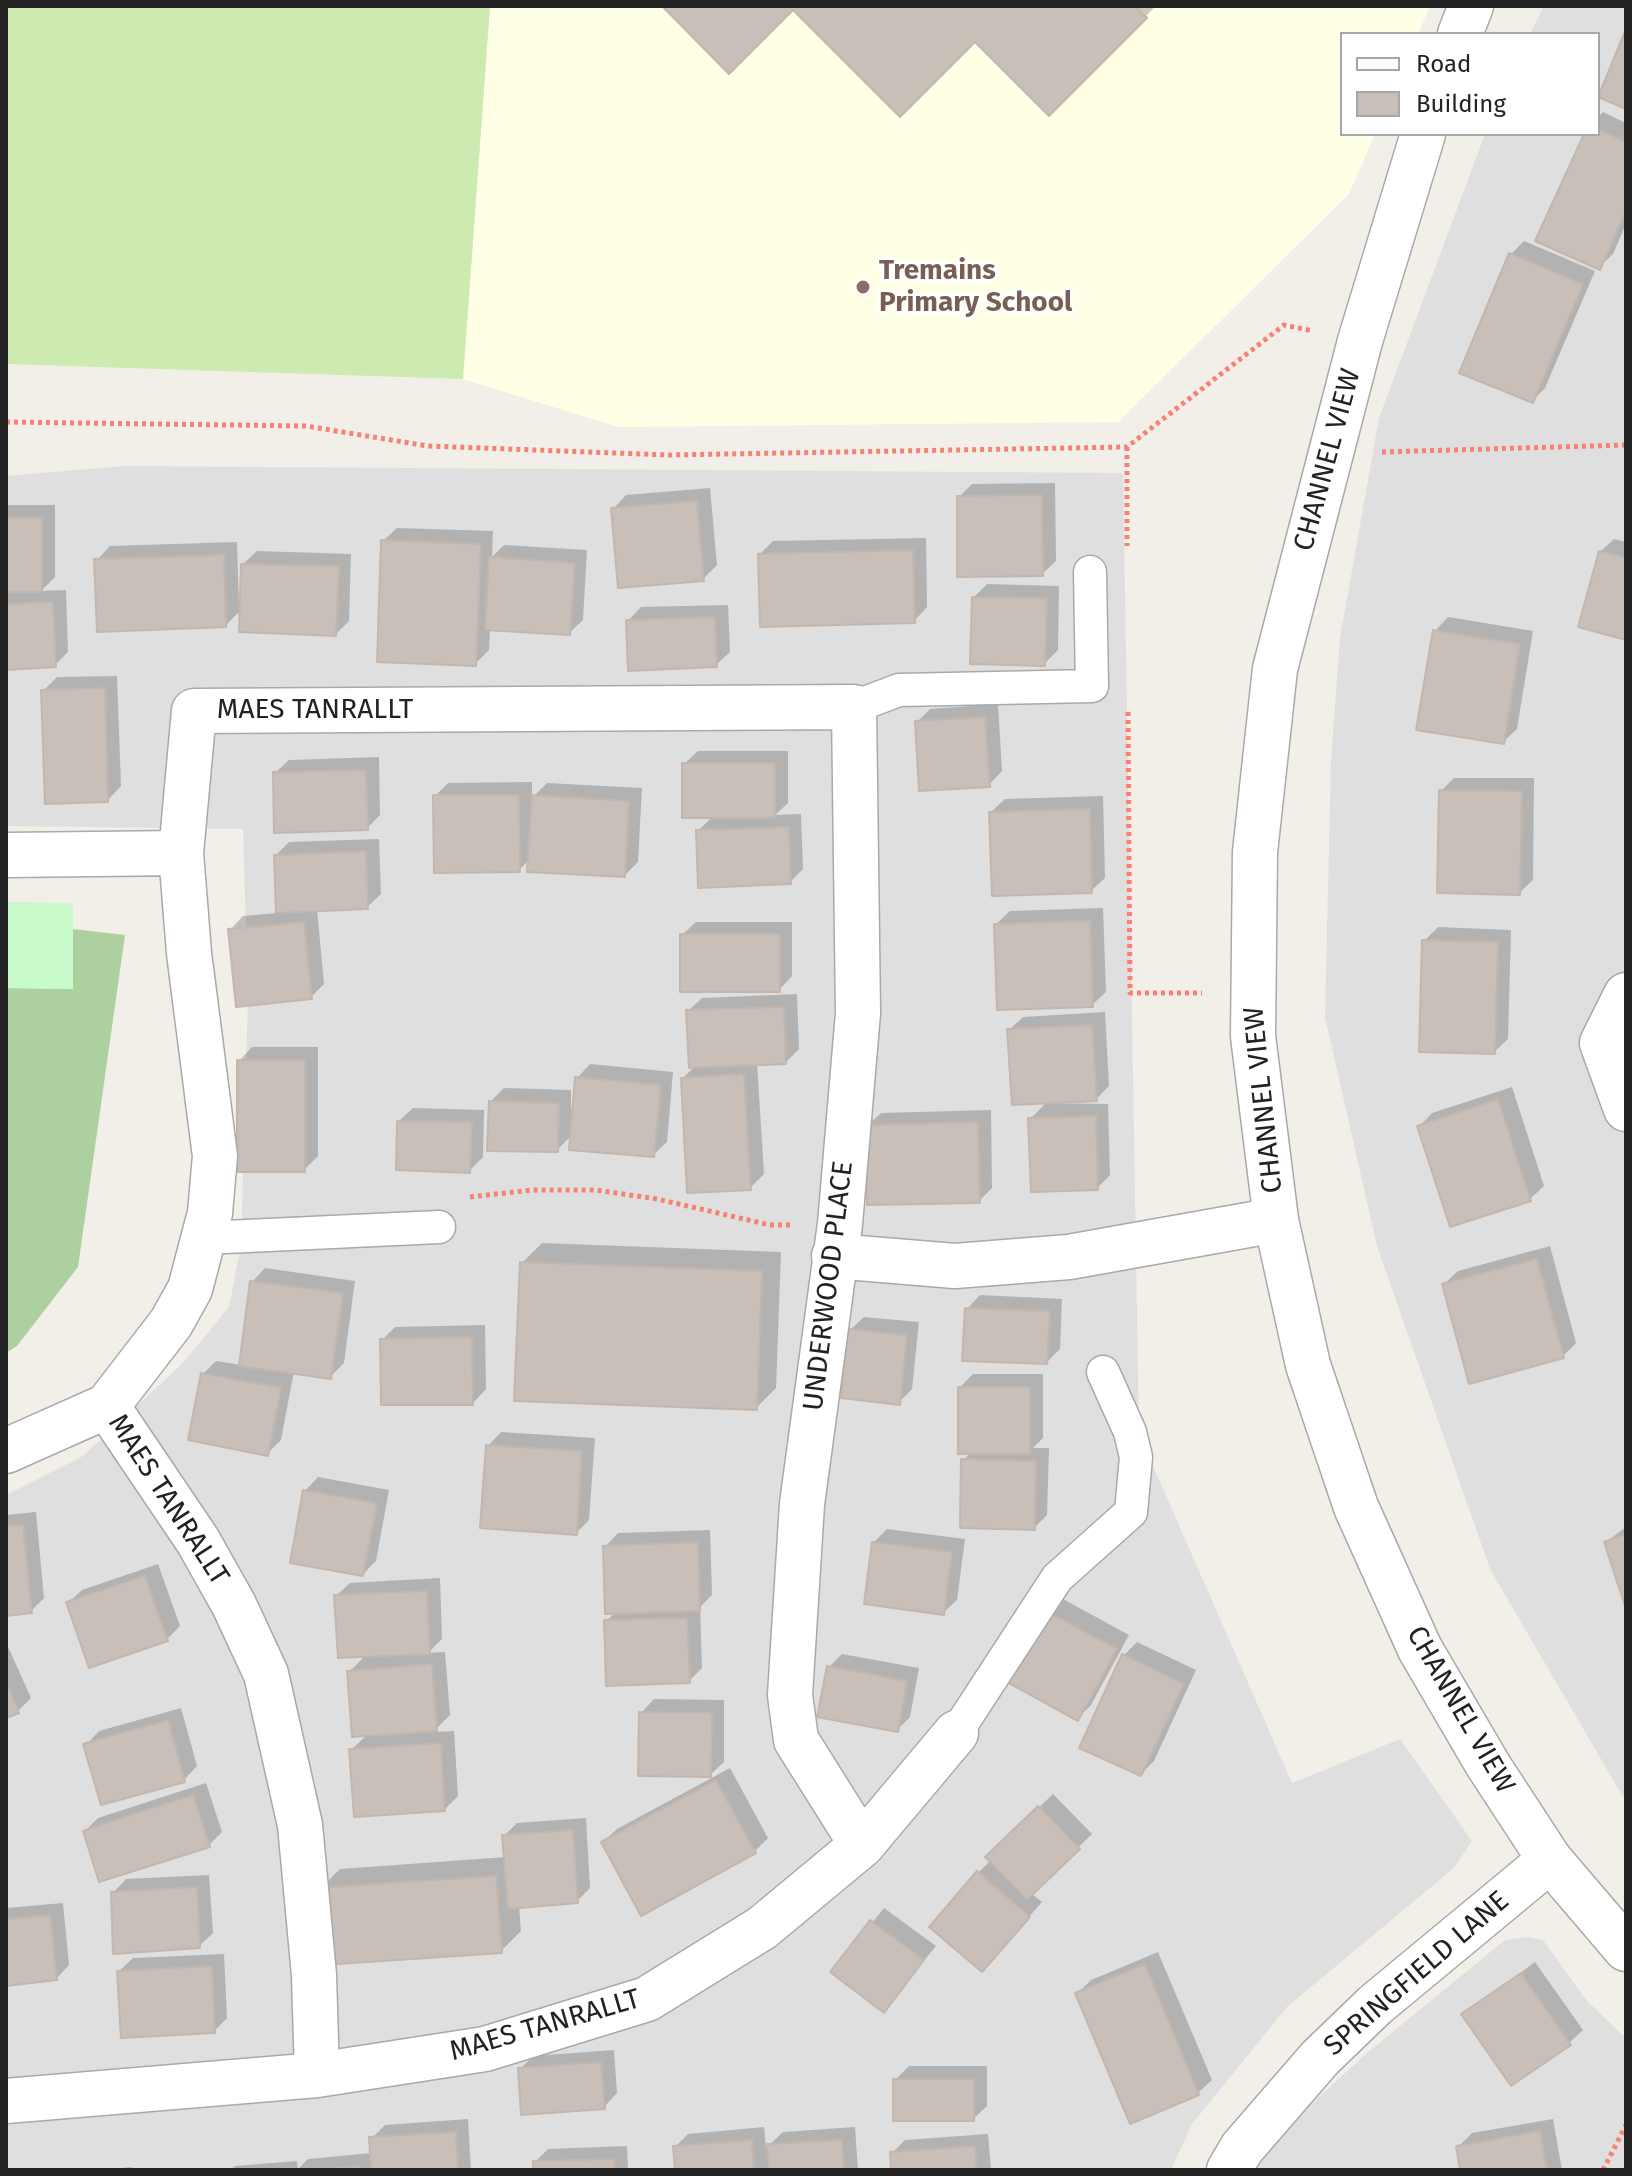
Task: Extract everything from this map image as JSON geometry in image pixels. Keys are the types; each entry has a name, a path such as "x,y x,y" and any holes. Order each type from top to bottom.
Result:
{"street":[{"path":"1461,32 1471,6"},
{"name":"CHANNEL VIEW","path":"1422,136 1360,341 1275,669 1255,852 1253,1036 1276,1220 1308,1365 1356,1507 1420,1649 1488,1765 1550,1860 1626,1949"},
{"name":"MAES TANRALLT","path":"854,707 194,711 181,853 189,953 215,1156 210,1213 190,1289 171,1323 107,1406 198,1541 234,1605 266,1674 300,1825 314,1975 317,2075 485,2049 647,1999 762,1928 862,1845 956,1733"},
{"name":"UNDERWOOD PLACE","path":"854,707 858,1013 837,1240 802,1504 790,1695 796,1740 862,1845"},
{"path":"6,855 181,853"},
{"path":"1626,995 1602,1043 1626,1109"},
{"path":"837,1240 955,1266 1069,1257 1276,1220"},
{"path":"6,1451 107,1406"},
{"name":"SPRINGFIELD LANE","path":"1229,2170 1242,2148 1320,2058 1364,2015 1550,1860"},
{"path":"6,2101 317,2075"}],"lane":[{"path":"854,707 899,690 1092,686 1090,572"},
{"path":"204,1238 439,1227"},
{"path":"956,1733 1057,1578 1131,1512 1136,1457 1130,1432 1103,1372"}],"path":[{"path":"6,422 306,426 428,446 668,455 1127,447 1284,325 1360,341"},
{"path":"1377,452 1626,445"},
{"path":"1127,447 1127,556"},
{"path":"1128,697 1130,993 1253,993"},
{"path":"460,1199 532,1190 596,1190 657,1199 837,1240"},
{"path":"1603,2170 1626,2125"}],"shaded area":[{"name":"Tremains Primary School","path":"490,6 1430,6 1419,32 1340,32 1340,136 1374,136 1349,194 1118,422 618,427 463,379"},
{"path":"1544,6 1626,6 1626,1802 1490,1569 1377,1246 1325,1017 1331,760 1340,638 1379,418 1484,136 1600,136 1600,32 1531,32"},
{"path":"125,466 1123,473 1139,1434 1292,1783 1400,1739 1472,1841 1454,1868 1287,2007 1192,2124 1171,2170 6,2170 6,1495 83,1456 182,1364 229,1307 241,1245 248,1001 243,829 6,826 6,476"},
{"path":"1528,1937 1543,1940 1587,2001 1626,2038 1626,2170 1254,2170 1270,2142 1367,2053 1505,1940"}],"green space":[{"path":"6,6 490,6 463,379 6,364"},
{"path":"6,902 73,903 73,989 6,988"},
{"path":"73,929 125,935 78,1267 17,1346 6,1353 6,988 72,989"}],"building":[{"path":"662,6 1135,6 1147,18 1049,116 975,42 900,117 793,10 729,74"},
{"path":"1626,29 1626,109 1600,98"},
{"path":"1600,130 1626,142 1626,211 1600,270 1535,241 1583,136 1600,136"},
{"path":"1509,253 1583,284 1533,403 1459,373"},
{"path":"1042,495 1043,576 957,577 957,496"},
{"path":"697,501 704,581 618,588 611,508"},
{"path":"6,518 42,518 42,592 6,592"},
{"path":"381,540 481,544 476,666 377,662"},
{"path":"913,550 915,623 760,627 758,554"},
{"path":"1599,551 1626,558 1626,640 1578,627"},
{"path":"224,555 226,627 97,632 94,559"},
{"path":"489,557 575,563 570,635 485,630"},
{"path":"241,564 339,566 336,636 239,632"},
{"path":"972,597 1047,598 1045,666 970,664"},
{"path":"53,602 56,667 6,670 6,604"},
{"path":"715,617 717,667 628,671 626,620"},
{"path":"1433,630 1520,644 1504,744 1416,730"},
{"path":"105,688 108,802 45,804 41,690"},
{"path":"985,717 990,787 919,791 915,721"},
{"path":"682,763 775,763 775,818 682,818"},
{"path":"366,770 368,830 274,833 273,772"},
{"path":"1439,790 1522,791 1520,895 1437,893"},
{"path":"433,795 519,795 520,872 434,873"},
{"path":"532,795 629,801 625,877 527,872"},
{"path":"1090,809 1092,893 992,896 989,812"},
{"path":"789,827 791,884 698,888 696,830"},
{"path":"366,851 368,909 276,913 274,855"},
{"path":"1090,921 1093,1007 997,1010 994,924"},
{"path":"304,922 312,999 236,1007 228,929"},
{"path":"680,934 780,934 780,992 680,992"},
{"path":"1422,940 1498,942 1495,1054 1419,1052"},
{"path":"784,1007 786,1064 689,1068 686,1010"},
{"path":"1092,1025 1097,1101 1012,1105 1007,1029"},
{"path":"237,1060 305,1060 305,1172 237,1172"},
{"path":"744,1074 751,1190 687,1193 681,1078"},
{"path":"575,1077 661,1085 654,1157 569,1150"},
{"path":"1498,1099 1531,1201 1450,1227 1417,1126"},
{"path":"489,1101 559,1103 558,1152 487,1151"},
{"path":"1096,1116 1098,1190 1031,1192 1028,1118"},
{"path":"397,1121 472,1122 470,1173 396,1170"},
{"path":"978,1122 980,1203 867,1205 865,1125"},
{"path":"1537,1259 1564,1358 1469,1384 1442,1284"},
{"path":"520,1262 762,1271 757,1410 514,1401"},
{"path":"250,1281 343,1293 331,1379 239,1366"},
{"path":"965,1308 1050,1311 1047,1364 962,1361"},
{"path":"848,1329 907,1335 900,1405 841,1398"},
{"path":"472,1337 473,1405 381,1405 380,1339"},
{"path":"201,1373 281,1388 268,1456 188,1440"},
{"path":"958,1387 1030,1387 1030,1454 958,1454"},
{"path":"486,1445 582,1451 577,1535 480,1528"},
{"path":"961,1459 1036,1461 1035,1530 960,1528"},
{"path":"303,1490 377,1503 363,1576 290,1563"},
{"path":"23,1525 32,1613 6,1616 6,1526"},
{"path":"1626,1534 1626,1609 1604,1542"},
{"path":"698,1542 700,1611 605,1614 603,1546"},
{"path":"872,1542 952,1552 944,1615 864,1604"},
{"path":"145,1576 168,1641 89,1668 66,1602"},
{"path":"427,1591 430,1654 338,1658 334,1595"},
{"path":"1046,1611 1117,1649 1078,1721 1007,1682"},
{"path":"687,1618 690,1683 606,1686 604,1620"},
{"path":"1122,1654 1184,1684 1141,1776 1079,1748"},
{"path":"432,1664 437,1731 352,1737 347,1671"},
{"path":"827,1666 907,1681 898,1732 817,1717"},
{"path":"6,1681 19,1713 6,1718"},
{"path":"639,1712 712,1713 711,1777 638,1776"},
{"path":"168,1720 185,1782 101,1805 83,1744"},
{"path":"441,1743 445,1811 354,1817 349,1749"},
{"path":"716,1780 756,1853 641,1916 601,1842"},
{"path":"193,1795 210,1847 99,1882 83,1831"},
{"path":"1038,1806 1080,1849 1027,1900 985,1857"},
{"path":"573,1830 578,1903 508,1909 502,1835"},
{"path":"977,1871 1030,1917 982,1972 929,1927"},
{"path":"496,1876 502,1953 323,1965 318,1888"},
{"path":"197,1887 200,1948 113,1954 111,1892"},
{"path":"50,1915 57,1980 6,1986 6,1919"},
{"path":"870,1920 924,1960 884,2013 830,1972"},
{"path":"1145,1964 1199,2095 1130,2124 1075,1993"},
{"path":"212,1966 215,2033 121,2038 117,1971"},
{"path":"1521,1973 1571,2045 1511,2086 1461,2014"},
{"path":"601,2062 605,2109 521,2115 518,2068"},
{"path":"893,2079 974,2079 974,2121 893,2121"},
{"path":"1540,2131 1547,2170 1460,2170 1456,2146"},
{"path":"456,2132 458,2170 371,2170 369,2137"},
{"path":"752,2140 754,2170 675,2170 673,2146"},
{"path":"842,2140 844,2170 769,2170 767,2144"},
{"path":"975,2146 977,2170 891,2170 890,2152"},
{"path":"614,2159 615,2170 533,2170 533,2161"},
{"path":"358,2166 359,2170 314,2170"}],"place":[{"name":"Tremains Primary School","path":"863,287"}]}
